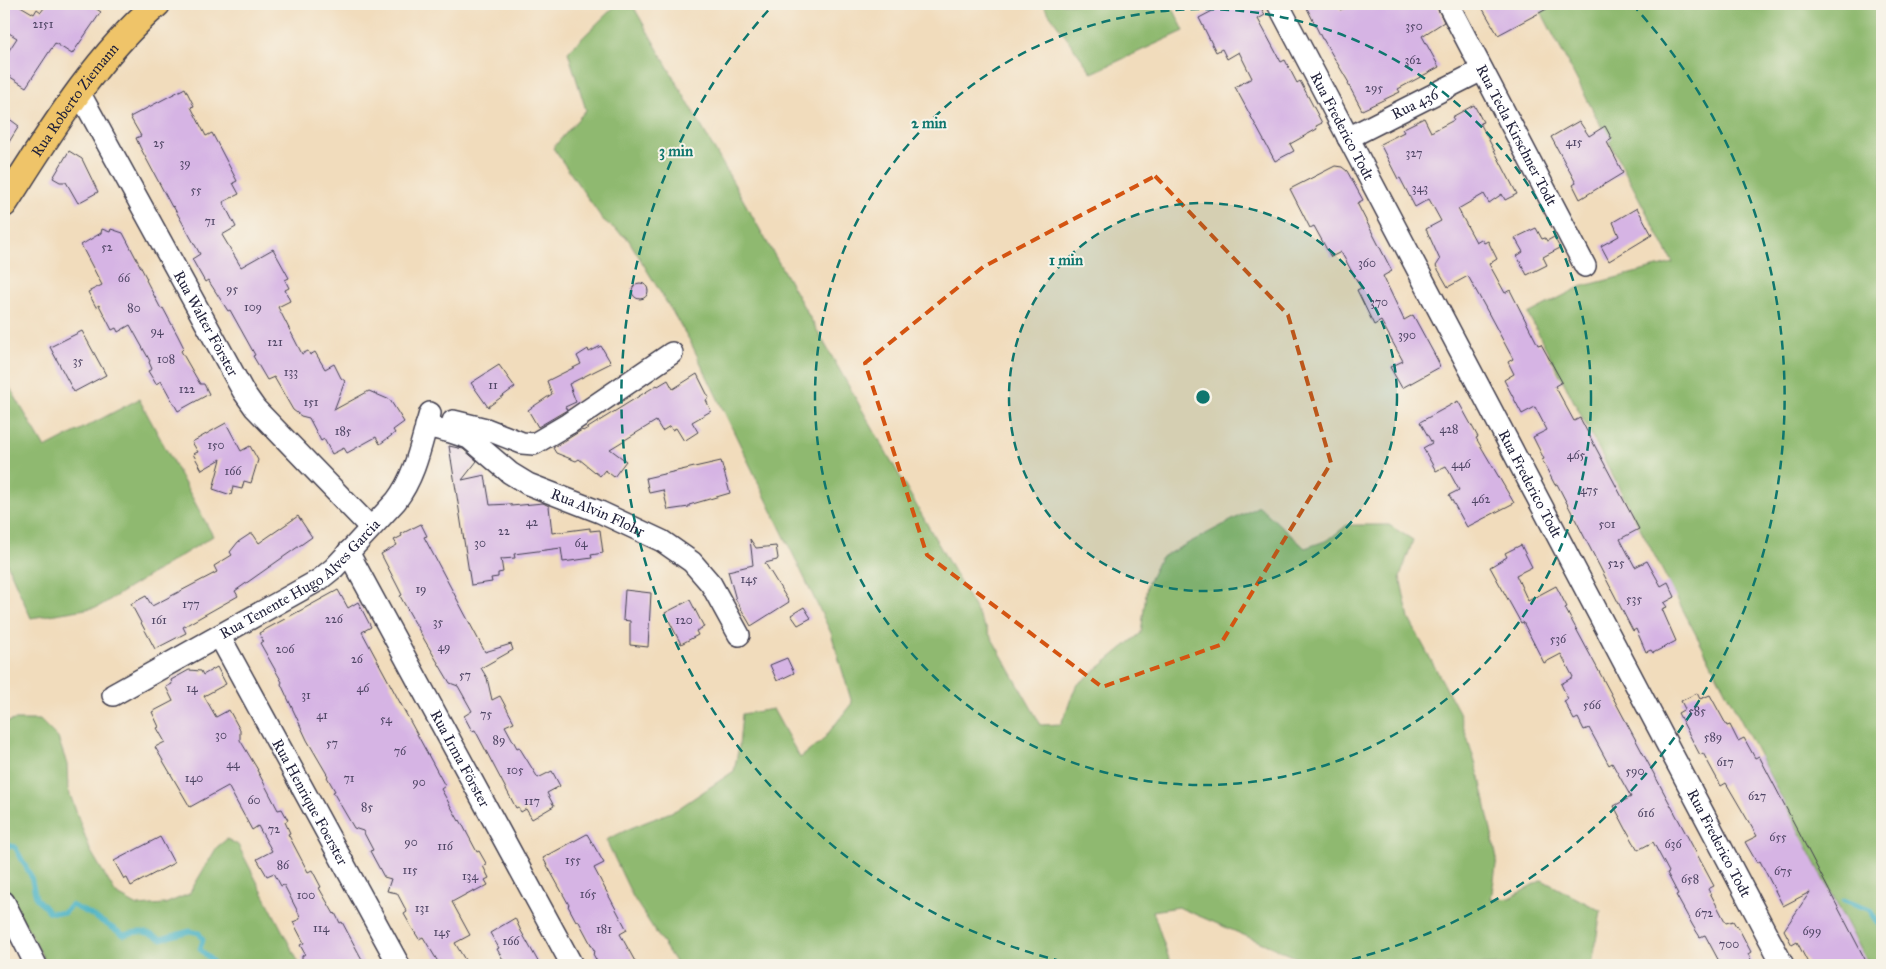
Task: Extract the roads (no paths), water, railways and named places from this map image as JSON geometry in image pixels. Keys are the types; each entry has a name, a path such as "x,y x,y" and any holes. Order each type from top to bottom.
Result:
{"main road":[{"name":"Rua Roberto Ziemann","path":"4,204 79,92 124,36 157,4"}],"street":[{"name":"Rua Frederico Todt","path":"1278,4 1782,965"},
{"name":"Rua Tecla Kirschner Todt","path":"1448,4 1586,266"},
{"name":"Rua 436","path":"1348,138 1482,70"},
{"name":"Rua Walter Förster","path":"79,92 242,391 255,408 370,528"},
{"path":"428,418 486,429 522,443 534,444 560,429 672,353"},
{"name":"Rua Tenente Hugo Alves Garcia","path":"113,695 220,637 330,572 406,488 428,418"},
{"name":"Rua Alvin Flohr","path":"428,418 451,432 469,438 510,473 528,484 600,512 662,541 692,562 711,584 739,635"},
{"name":"Rua Irma Förster","path":"348,552 572,965"},
{"name":"Rua Henrique Foerster","path":"220,637 399,965"},
{"path":"4,902 36,965"}],"waterway":[{"path":"4,844 15,847 31,876 36,898 49,912 64,913 71,905 124,935 143,932 161,939 190,931 199,933 203,940 200,949 216,965"},
{"path":"1844,900 1870,910 1882,930"}]}
